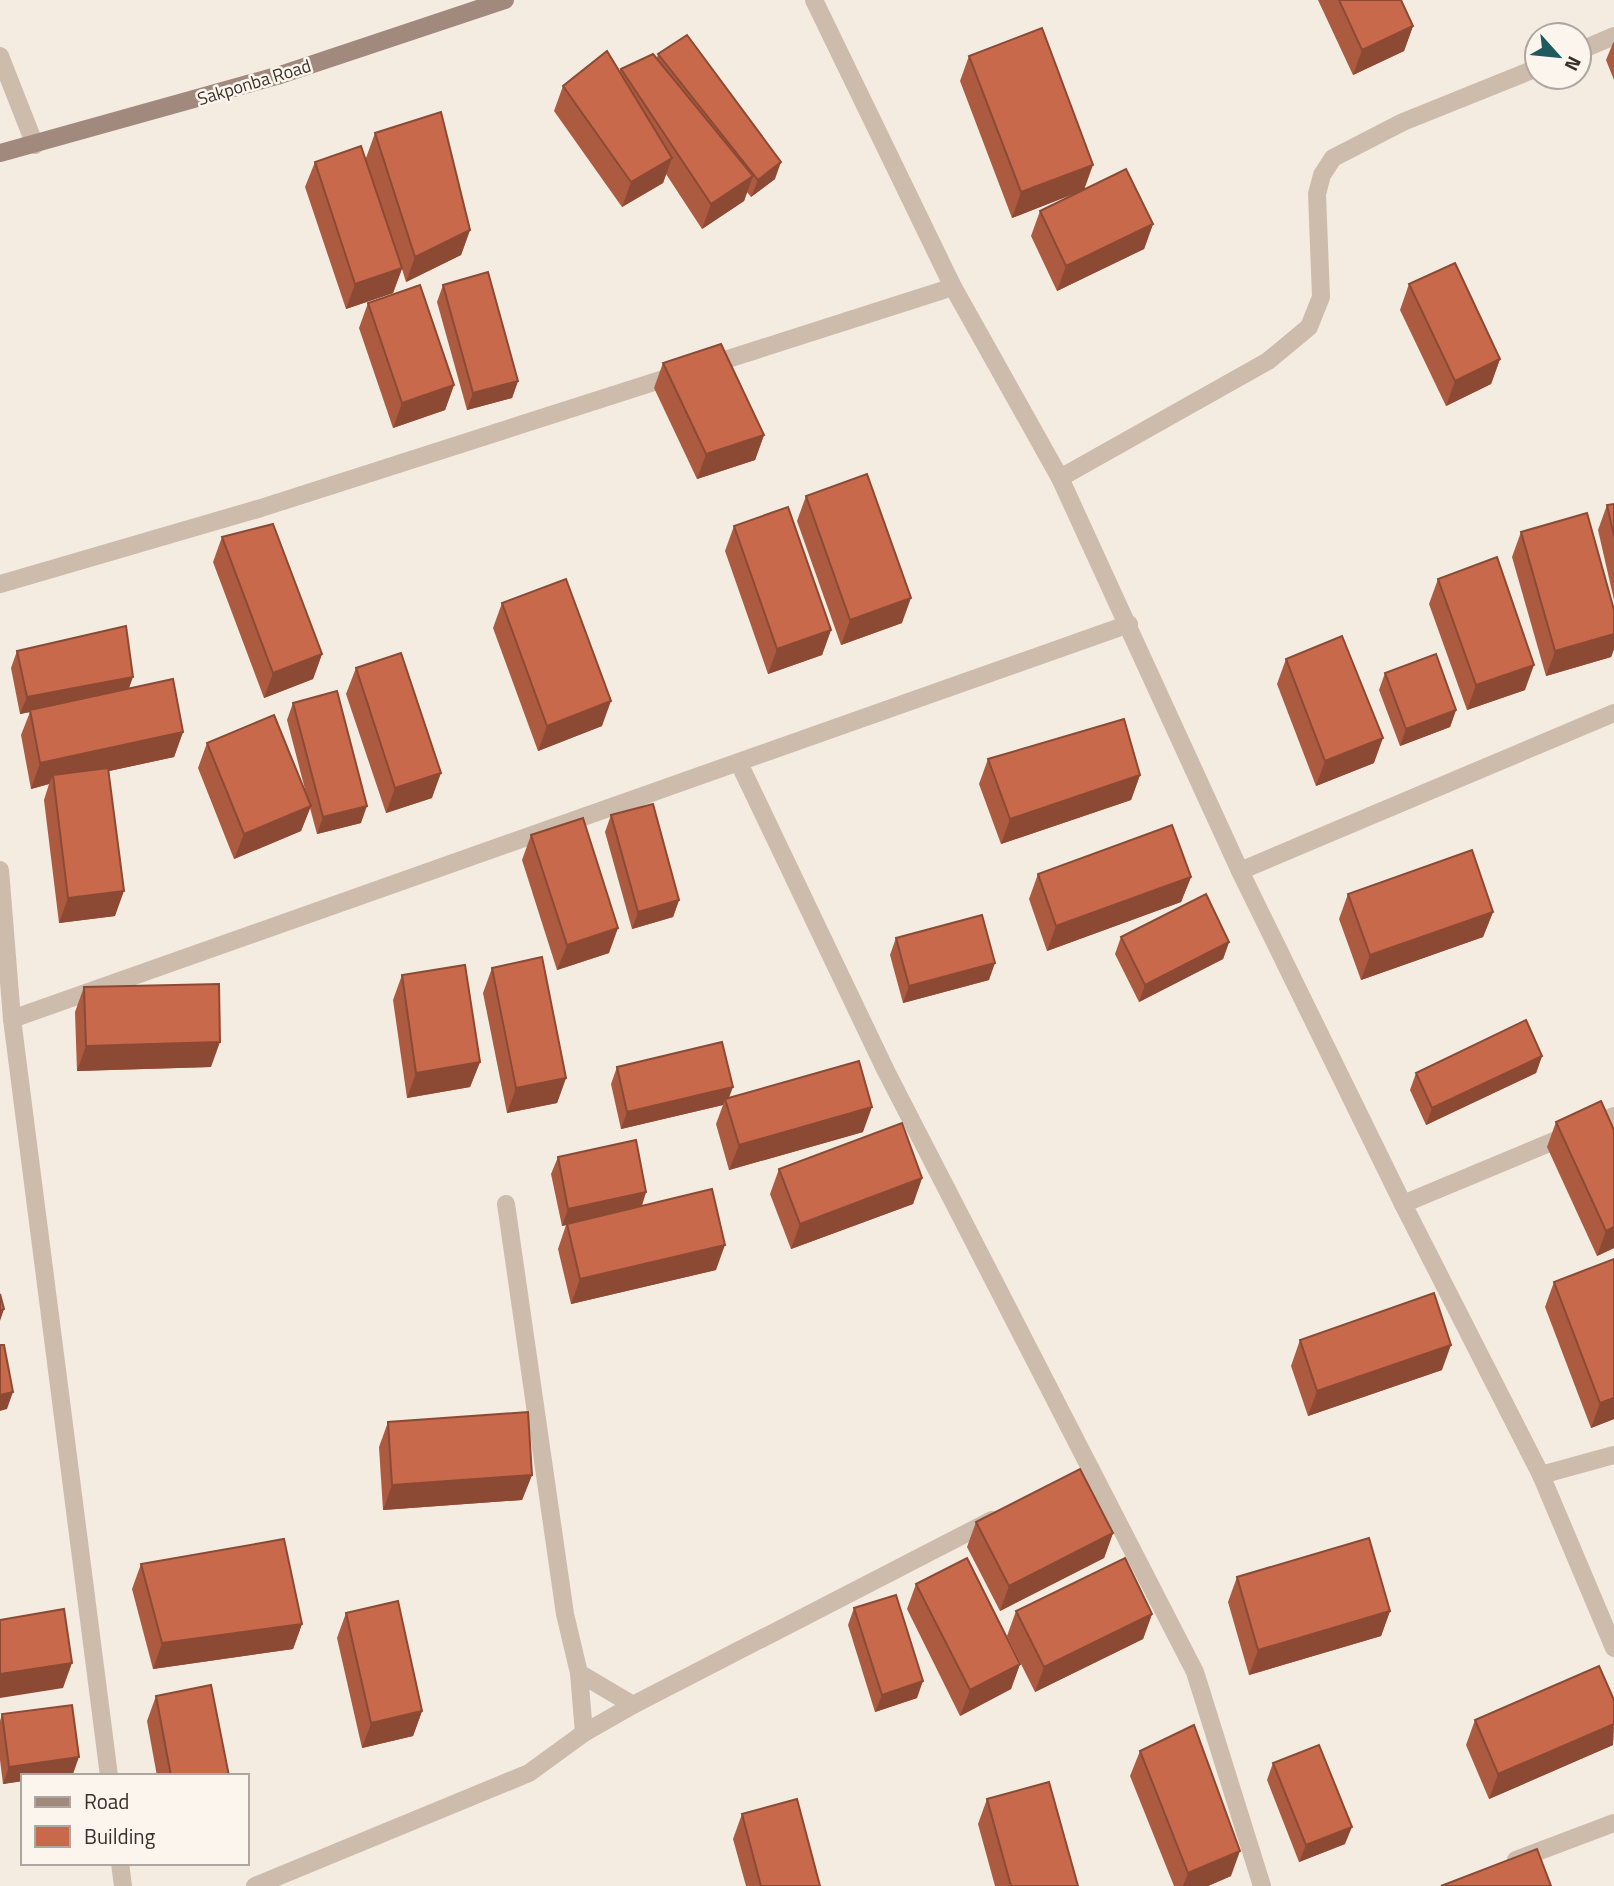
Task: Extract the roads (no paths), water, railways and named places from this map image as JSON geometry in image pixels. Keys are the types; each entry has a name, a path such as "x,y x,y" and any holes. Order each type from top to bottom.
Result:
{"main road":[{"name":"Sakponba Road","path":"0,153 280,75 505,0"}],"street":[{"path":"814,0 953,287 1060,478 1240,871 1403,1203 1541,1475 1614,1648"},
{"path":"1593,45 1614,36"},
{"path":"0,56 35,145"},
{"path":"1060,478 1268,362 1310,327 1321,297 1317,194 1322,175 1333,158 1403,122 1523,74"},
{"path":"0,584 261,508 953,287"},
{"path":"12,1019 1129,624"},
{"path":"1240,871 1614,713"},
{"path":"739,763 886,1071 1086,1472 1195,1672 1262,1886"},
{"path":"0,870 12,1019 109,1774"},
{"path":"1403,1203 1614,1116"},
{"path":"506,1204 565,1614 579,1673 584,1733"},
{"path":"1541,1475 1614,1455"},
{"path":"255,1886 529,1773 584,1733 633,1705 1005,1514"},
{"path":"579,1673 633,1705"},
{"path":"1500,1867 1614,1823"},
{"path":"120,1865 123,1886"}]}
